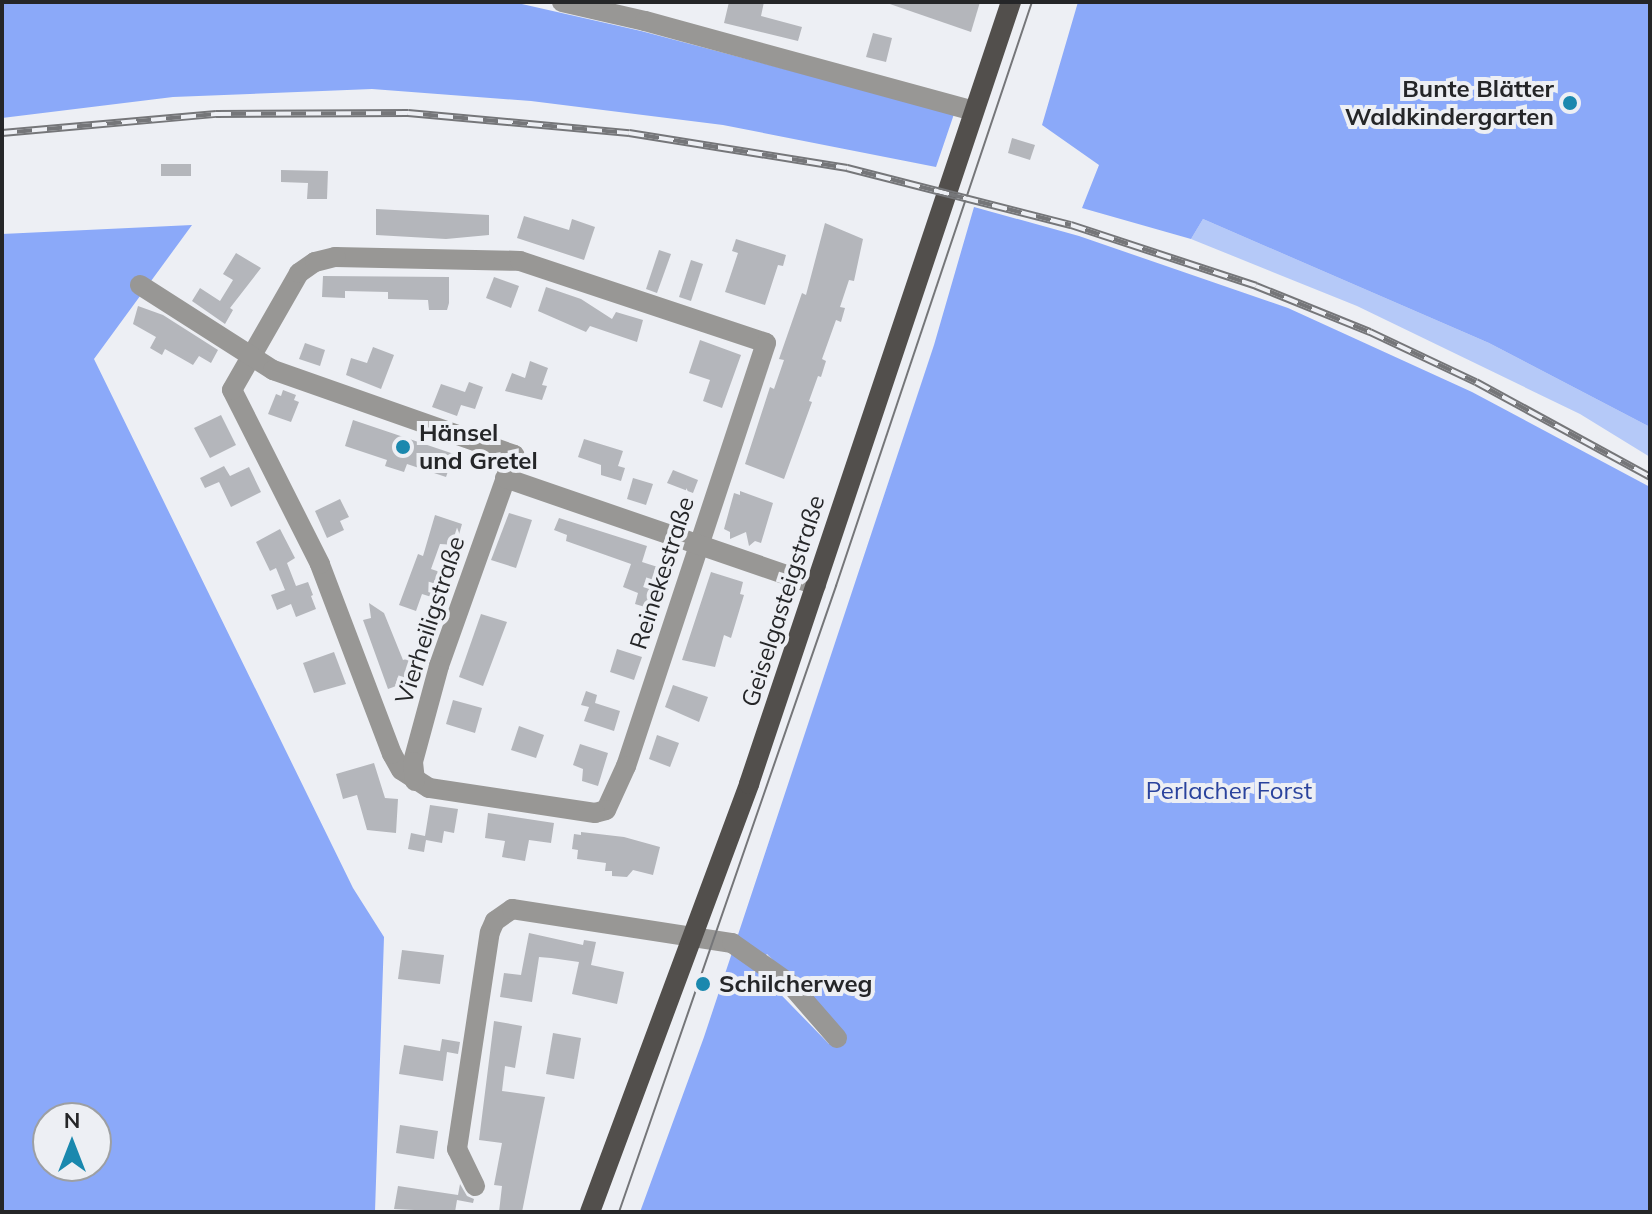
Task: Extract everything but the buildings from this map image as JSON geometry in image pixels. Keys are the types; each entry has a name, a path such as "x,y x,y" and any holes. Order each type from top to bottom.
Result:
{"main road":[{"name":"Geiselgasteigstraße","path":"590,1212 749,784 1011,2"}],"street":[{"path":"562,2 648,11 903,102 974,111"},
{"name":"Reinekestraße","path":"335,257 520,261 766,343 698,546 626,766 606,810 595,813 429,788 401,770 392,754 320,564 232,390 299,273 315,262 335,257"},
{"path":"140,285 284,375 514,455 505,478 816,585"},
{"name":"Vierheiligstraße","path":"415,781 413,762 439,666 505,478"},
{"path":"475,1186 457,1149 490,932 495,921 512,909 732,943 789,983 837,1038"}],"shaded area":[{"path":"1203,219 1489,343 1650,427 1650,457 1580,414 1357,306 1191,239"}],"green space":[{"path":"2,2 513,2 641,31 954,114 936,167 723,125 531,101 372,89 173,97 2,118"},
{"path":"1078,2 1650,2 1650,427 1489,343 1203,219 1191,239 1082,208 1099,165 1042,125"},
{"name":"Perlacher Forst","path":"974,207 1079,236 1288,308 1472,392 1650,487 1650,1212 640,1212 704,1037 934,345","holes":["767,954 842,1032 829,1044 754,967"]},
{"path":"192,225 94,359 353,888 384,937 375,1212 2,1212 2,234"}],"tram line":[{"path":"619,1212 836,586 1032,2"}],"railway":[{"path":"2,133 216,114 408,113 629,133 847,168 1071,225 1256,286 1370,332 1476,382 1650,477"}],"place":[{"name":"Bunte Blätter Waldkindergarten","path":"1570,103"},
{"name":"Hänsel und Gretel","path":"403,447"},
{"name":"Schilcherweg","path":"703,984"}]}
